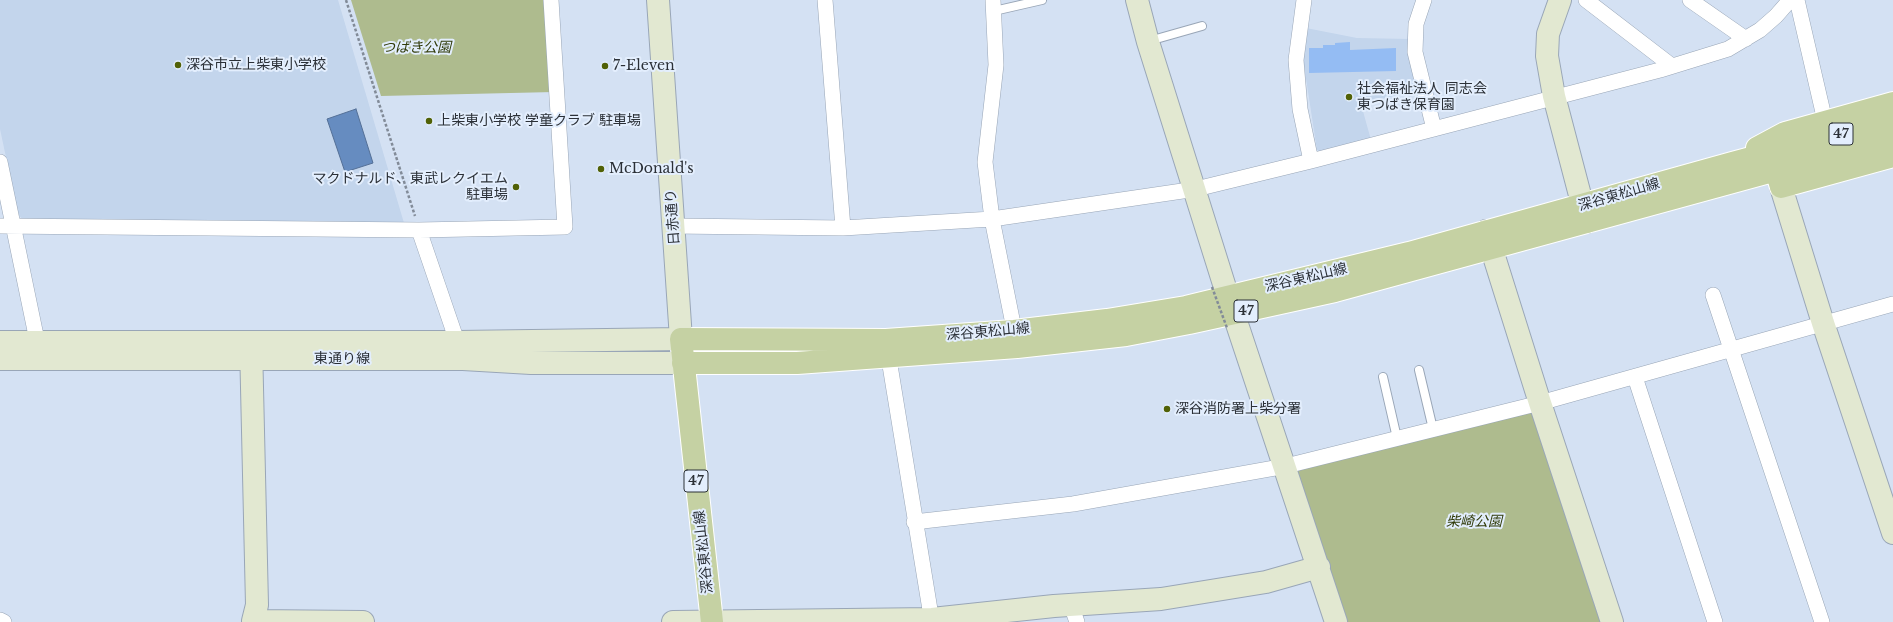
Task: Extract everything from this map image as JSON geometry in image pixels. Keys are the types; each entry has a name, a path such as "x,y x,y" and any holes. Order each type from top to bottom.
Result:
{"main road":[{"path":"1732,163 1785,133 1893,103"},
{"name":"深谷東松山線","path":"1585,214 1732,163 1785,167 1893,120"},
{"name":"深谷東松山線","path":"683,363 797,363 887,348 1016,339 1107,320 1186,307 1225,306 1409,254 1489,240 1585,214 1785,167 1893,138"},
{"path":"1785,167 1893,156"},
{"name":"深谷東松山線","path":"712,622 681,339 887,348"}],"street":[{"path":"7,226 419,230 564,227 551,0"},
{"name":"日赤通り","path":"658,0 681,339"},
{"path":"825,0 843,228"},
{"path":"1137,0 1148,42 1196,189 1225,306 1286,466 1336,622"},
{"path":"1304,0 1296,60 1300,109 1311,161"},
{"path":"1424,0 1416,24 1414,52 1434,129"},
{"path":"1560,0 1548,34 1547,56 1554,96 1585,214"},
{"path":"1586,0 1672,66"},
{"path":"1690,0 1746,39"},
{"path":"673,226 843,228 992,219 1196,189 1434,129 1672,66 1728,49 1746,39 1776,16 1790,0"},
{"path":"1797,0 1825,121"},
{"path":"993,6 996,65 984,162 992,219 1016,339"},
{"path":"0,162 7,226 39,351"},
{"path":"1785,167 1823,323 1893,533"},
{"path":"419,230 460,350"},
{"path":"1489,240 1540,403 1612,622"},
{"path":"1713,295 1822,622"},
{"path":"914,522 1073,504 1286,466 1540,403 1893,304"},
{"name":"東通り線","path":"0,359 39,351 460,350 681,339"},
{"name":"東通り線","path":"0,342 39,351"},
{"path":"887,348 914,522 932,621"},
{"name":"東通り線","path":"460,350 531,363 683,363"},
{"path":"250,351 257,605 253,621 363,622"},
{"path":"1635,377 1715,622"},
{"path":"673,622 932,621 1074,614 1161,599 1220,591 1266,582 1319,567"},
{"path":"0,620 4,622"}],"lane":[{"path":"993,6 1042,0"},
{"path":"1148,42 1202,26"},
{"path":"1419,370 1433,429"},
{"path":"1384,377 1396,438"}],"path":[{"path":"346,0 419,230"}],"shaded area":[{"name":"深谷市立上柴東小学校","path":"0,0 338,0 404,223 24,221 18,214 0,129"},
{"name":"社会福祉法人 同志会 東つばき保育園","path":"1306,28 1357,38 1411,39 1417,90 1361,104 1371,140 1322,153 1317,150 1303,59"}],"green space":[{"name":"つばき公園","path":"351,0 548,0 554,92 381,96"},
{"name":"柴崎公園","path":"1540,403 1612,622 1338,622 1286,466"}],"water":[{"path":"356,109 373,163 345,172 327,119"}],"building":[{"path":"1350,42 1350,50 1396,48 1396,71 1309,73 1309,48 1323,48 1323,45 1335,45 1335,43"}],"place":[{"name":"深谷市立上柴東小学校","path":"178,65"},
{"name":"7-Eleven","path":"605,66"},
{"name":"社会福祉法人 同志会 東つばき保育園","path":"1349,97"},
{"name":"上柴東小学校 学童クラブ 駐車場","path":"429,121"},
{"name":"McDonald's","path":"601,169"},
{"name":"マクドナルド、東武レクイエム 駐車場","path":"516,187"},
{"name":"深谷消防署上柴分署","path":"1167,409"}]}
